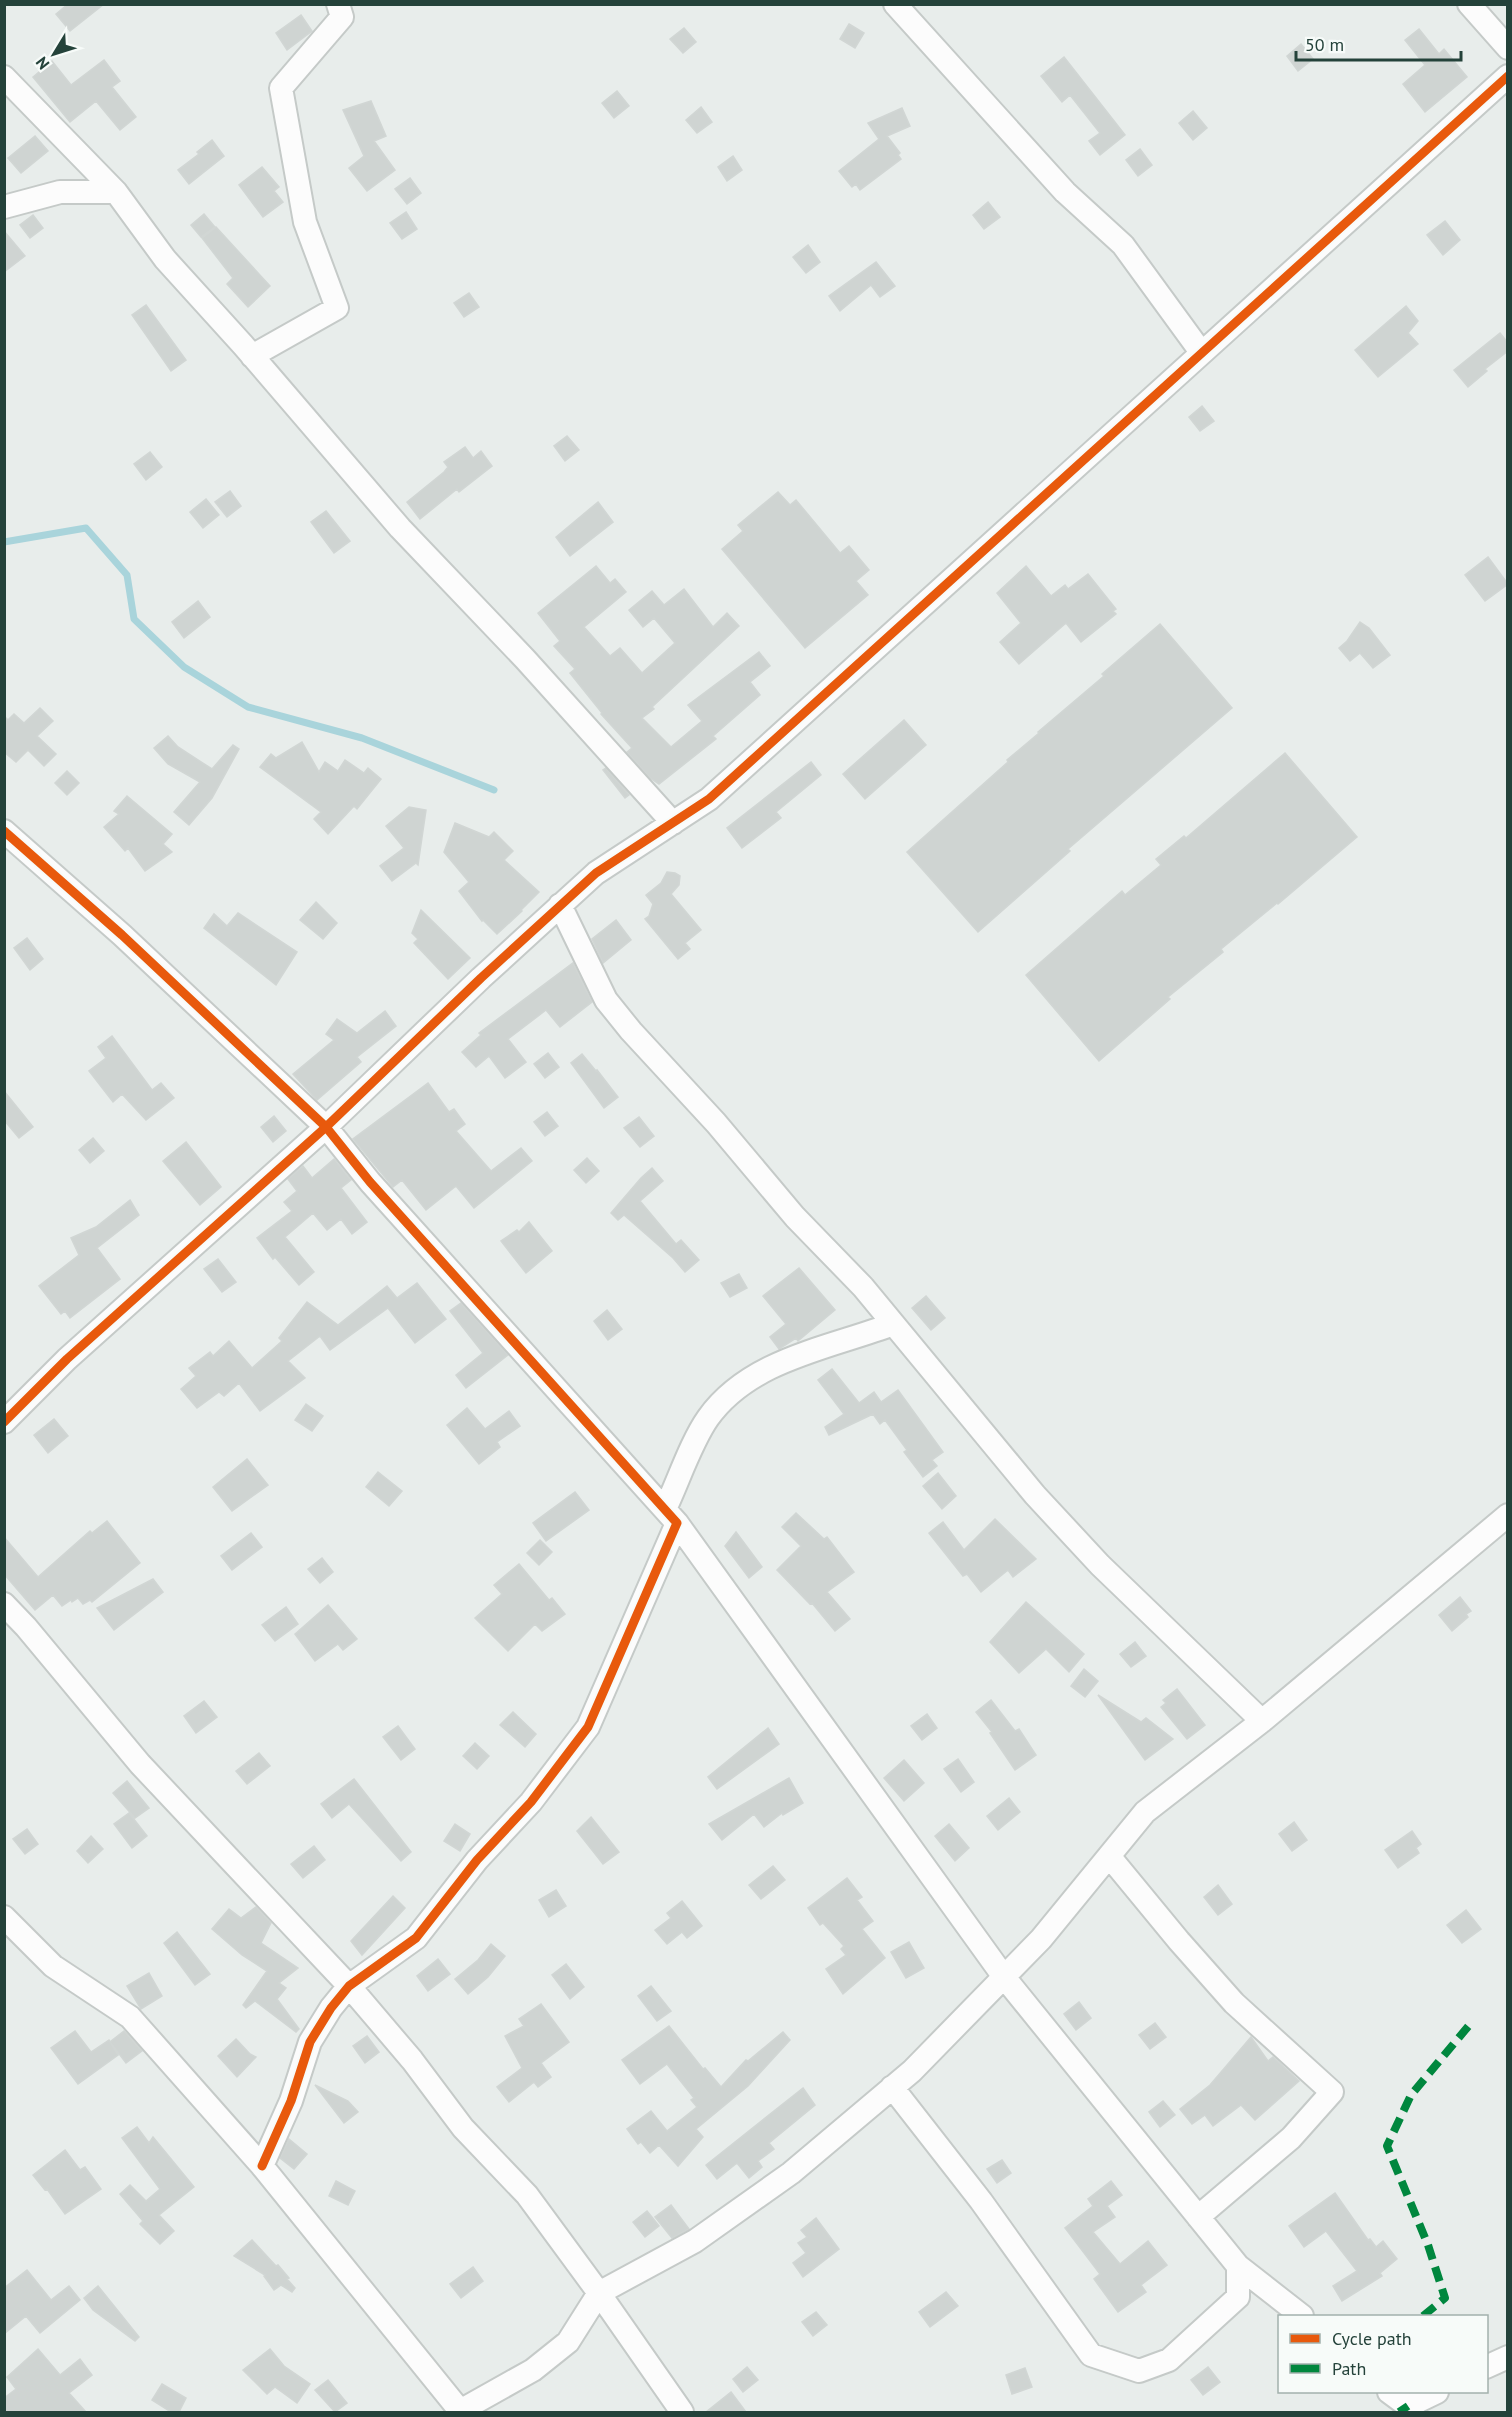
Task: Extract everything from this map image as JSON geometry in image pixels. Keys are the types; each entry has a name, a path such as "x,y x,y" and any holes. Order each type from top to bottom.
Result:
{"street":[{"path":"252,356 337,308 305,222 281,88 342,17 338,4"},
{"path":"895,4 1065,192 1123,245 1201,352"},
{"path":"1469,4 1508,48"},
{"path":"4,76 116,192 165,259 400,528 525,659 673,823"},
{"path":"4,1422 67,1359 326,1127 560,905 596,873 710,799 1508,76"},
{"path":"4,207 60,192 116,192"},
{"path":"4,831 122,935 326,1127 370,1182 671,1516 1004,1977 1238,2266 1301,2315"},
{"path":"560,905 606,1000 631,1031 716,1123 795,1216 863,1287 1035,1495 1100,1565 1263,1721"},
{"path":"262,2166 291,2101 310,2042 331,2008 349,1986 416,1938 477,1860 531,1802 588,1727 707,1419 724,1398 766,1369 893,1324"},
{"path":"4,1917 53,1966 130,2017 262,2166 460,2412 533,2370 568,2342 599,2293 704,2234 790,2173 912,2071 1041,1940 1145,1812 1263,1721 1503,1528"},
{"path":"4,1604 26,1627 140,1764 349,1986 412,2060 463,2128 527,2196 599,2293 682,2412"},
{"path":"1110,1856 1179,1941 1234,2003 1332,2092 1291,2138 1198,2217"},
{"path":"892,2087 981,2201 1091,2355 1139,2371 1169,2360 1238,2297 1238,2266"},
{"path":"1488,2366 1508,2357"},
{"path":"1391,2393 1410,2409 1434,2393"}],"building":[{"path":"68,4 104,4 70,31 56,14"},
{"path":"301,15 312,31 287,50 276,33"},
{"path":"849,24 864,33 855,48 840,39"},
{"path":"684,28 696,42 683,53 670,39"},
{"path":"1419,29 1439,54 1444,49 1467,77 1425,112 1403,84 1425,65 1405,40"},
{"path":"1301,44 1313,59 1298,71 1287,56"},
{"path":"1064,57 1125,135 1100,155 1089,141 1100,133 1070,95 1062,102 1041,76"},
{"path":"104,60 120,81 112,87 136,117 120,130 96,101 70,122 33,77 52,61 71,85"},
{"path":"617,91 629,106 614,118 602,103"},
{"path":"371,101 386,136 374,141 395,170 367,191 349,168 364,156 343,110"},
{"path":"701,107 712,122 697,133 686,120"},
{"path":"902,108 910,126 887,136 900,153 898,155 901,159 860,190 856,184 852,187 839,171 879,139 868,123"},
{"path":"1193,111 1207,128 1193,140 1179,123"},
{"path":"35,136 48,151 21,173 8,158"},
{"path":"212,140 224,156 189,184 178,170 199,154 197,152"},
{"path":"1140,149 1152,165 1138,176 1126,160"},
{"path":"733,156 742,170 727,181 718,167"},
{"path":"262,167 279,187 274,191 283,202 263,217 239,185"},
{"path":"410,178 421,193 407,204 395,189"},
{"path":"988,202 1000,217 984,229 973,215"},
{"path":"406,212 417,229 402,239 390,223"},
{"path":"204,214 215,227 201,237 191,225"},
{"path":"33,215 43,228 30,238 20,225"},
{"path":"1445,221 1460,240 1443,255 1427,235"},
{"path":"216,227 270,286 248,307 227,284 233,278 202,238"},
{"path":"4,231 25,256 4,272"},
{"path":"808,245 820,262 806,273 793,257"},
{"path":"876,262 895,286 880,297 871,285 840,311 829,296"},
{"path":"469,293 479,307 464,317 454,303"},
{"path":"146,305 186,360 171,371 132,315"},
{"path":"1406,306 1418,321 1408,333 1418,344 1378,377 1355,350"},
{"path":"1500,333 1508,343 1508,351 1485,369 1487,371 1468,387 1454,370"},
{"path":"1202,406 1214,421 1200,431 1189,417"},
{"path":"567,436 579,450 565,461 554,446"},
{"path":"465,447 473,458 481,451 492,466 459,492 457,489 420,519 407,502 444,472 448,467 444,462"},
{"path":"150,452 162,467 146,480 134,464"},
{"path":"230,491 241,506 227,517 215,502"},
{"path":"778,492 790,505 796,500 840,553 849,546 869,570 856,581 868,595 805,648 722,549 743,531 738,525"},
{"path":"206,499 219,515 203,528 190,512"},
{"path":"598,502 613,522 570,556 556,537"},
{"path":"326,511 350,541 334,553 311,522"},
{"path":"1488,557 1508,584 1485,601 1465,575"},
{"path":"596,566 610,583 615,579 626,592 584,627 610,656 620,648 642,673 675,643 654,618 643,627 629,610 652,591 664,605 684,589 713,627 727,613 739,626 642,718 671,747 702,721 688,705 759,652 770,666 750,682 760,695 713,736 716,739 659,784 650,778 627,752 632,748 601,714 570,673 575,669 554,646 560,641 538,613"},
{"path":"1026,566 1051,596 1065,585 1068,589 1088,574 1116,609 1113,611 1116,614 1081,642 1066,623 1019,664 1000,642 1021,623 997,593"},
{"path":"198,601 210,617 184,638 172,622"},
{"path":"1360,622 1369,628 1390,655 1373,668 1360,653 1350,661 1339,648 1347,641"},
{"path":"1160,624 1232,708 1068,849 1070,851 978,932 907,852"},
{"path":"40,708 53,721 37,736 56,754 44,766 28,750 16,762 4,752 4,716 8,720 14,714 24,723"},
{"path":"904,720 926,745 865,799 843,774"},
{"path":"168,736 178,747 212,769 233,745 239,749 212,798 189,825 174,812 200,782 168,764 154,748"},
{"path":"302,742 319,772 325,762 338,771 345,760 364,773 368,768 381,779 357,809 354,806 328,834 314,819 321,812 260,767 271,754 276,758"},
{"path":"1285,753 1357,837 1221,949 1223,952 1168,997 1170,999 1099,1061 1026,975 1122,891 1125,895 1161,865 1156,859 1184,836 1186,838"},
{"path":"811,762 821,775 776,812 781,818 742,848 727,828"},
{"path":"606,768 629,795 625,798 603,770"},
{"path":"67,771 79,783 67,795 55,783"},
{"path":"127,796 172,834 163,844 172,852 145,871 128,848 125,851 104,827 119,814 114,811"},
{"path":"409,807 426,810 418,865 416,863 392,881 380,866 404,848 386,826"},
{"path":"455,823 489,837 494,832 513,851 504,860 539,892 497,934 482,921 459,891 469,882 444,852"},
{"path":"667,872 680,876 679,885 671,894 701,930 685,943 690,949 678,959 645,919 649,916 653,904 646,895 661,883"},
{"path":"316,902 337,923 323,939 300,920"},
{"path":"421,910 470,958 448,979 414,943 418,939 412,933"},
{"path":"238,913 297,952 276,985 204,928 214,914 227,926"},
{"path":"616,920 631,940 603,963 592,939"},
{"path":"27,938 43,959 30,970 14,948"},
{"path":"573,963 592,1002 560,1027 546,1010 508,1039 526,1062 505,1078 489,1056 476,1067 462,1052 481,1035 479,1033"},
{"path":"385,1011 396,1026 357,1057 361,1062 317,1100 293,1074 334,1040 326,1034 337,1019 357,1033"},
{"path":"112,1036 152,1090 161,1083 174,1098 146,1120 122,1094 113,1102 89,1071 106,1058 98,1047"},
{"path":"548,1053 559,1067 545,1078 534,1064"},
{"path":"582,1054 618,1097 604,1108 571,1063"},
{"path":"428,1083 449,1112 454,1109 465,1124 456,1131 491,1171 521,1148 532,1161 474,1208 456,1186 426,1210 402,1180 393,1187 353,1139"},
{"path":"4,1091 33,1127 19,1138 4,1120"},
{"path":"547,1112 558,1126 545,1136 534,1122"},
{"path":"274,1116 286,1131 273,1142 261,1127"},
{"path":"639,1117 654,1136 640,1147 624,1128"},
{"path":"93,1138 104,1151 90,1163 79,1150"},
{"path":"186,1142 221,1187 200,1205 163,1161"},
{"path":"587,1158 599,1171 586,1183 574,1170"},
{"path":"334,1159 351,1180 341,1188 367,1222 352,1234 341,1219 327,1230 313,1213 285,1237 314,1272 299,1285 275,1257 273,1259 257,1238 292,1211 284,1202 297,1191 288,1179 303,1166 312,1178"},
{"path":"652,1168 663,1181 640,1201 676,1244 681,1240 699,1260 685,1272 673,1258 624,1215 618,1220 611,1213"},
{"path":"130,1200 139,1215 97,1248 120,1279 70,1318 65,1311 61,1314 39,1286 79,1255 71,1238 96,1227"},
{"path":"529,1222 552,1251 526,1273 501,1241 517,1230 519,1232"},
{"path":"218,1259 236,1282 222,1292 204,1269"},
{"path":"799,1268 835,1310 798,1341 796,1338 779,1349 770,1337 786,1324 763,1296"},
{"path":"739,1274 747,1288 730,1297 721,1283"},
{"path":"417,1283 446,1319 415,1343 388,1308 330,1350 320,1336 288,1361 305,1378 260,1411 239,1383 224,1396 219,1392 197,1408 181,1389 196,1376 189,1368 210,1352 213,1356 229,1341 252,1368 282,1341 279,1338 307,1302 338,1325 387,1286 397,1298"},
{"path":"926,1296 945,1318 931,1330 912,1308"},
{"path":"461,1303 508,1355 466,1388 456,1375 483,1353 450,1311"},
{"path":"607,1310 622,1329 608,1340 594,1321"},
{"path":"832,1369 859,1403 874,1392 881,1402 898,1390 943,1452 932,1460 937,1466 923,1477 904,1452 907,1450 885,1420 880,1424 873,1414 829,1435 825,1427 844,1414 818,1380"},
{"path":"306,1404 323,1416 312,1431 295,1420"},
{"path":"467,1408 485,1429 509,1411 520,1426 497,1442 500,1447 479,1464 447,1425"},
{"path":"54,1419 68,1436 48,1453 34,1435"},
{"path":"247,1459 268,1485 232,1511 213,1487"},
{"path":"378,1472 402,1491 389,1506 366,1487"},
{"path":"938,1473 956,1496 942,1509 923,1486"},
{"path":"575,1492 589,1510 546,1541 533,1523"},
{"path":"796,1513 824,1539 827,1537 854,1572 827,1592 850,1619 835,1631 812,1603 810,1604 777,1570 801,1546 782,1527"},
{"path":"995,1519 1036,1559 1013,1577 1008,1570 981,1592 967,1574 963,1576 929,1533 943,1522 964,1550"},
{"path":"107,1521 140,1563 92,1602 90,1600 83,1604 78,1598 62,1606 53,1595 35,1610 4,1574 4,1537 38,1577 90,1531 92,1533"},
{"path":"736,1532 762,1567 749,1578 725,1546"},
{"path":"251,1533 262,1547 232,1570 221,1556"},
{"path":"540,1540 552,1552 539,1565 527,1553"},
{"path":"322,1558 333,1572 320,1583 308,1569"},
{"path":"519,1564 549,1600 552,1598 565,1614 542,1631 535,1624 508,1651 475,1618 502,1594 494,1585"},
{"path":"153,1579 163,1592 114,1630 97,1608"},
{"path":"1460,1597 1471,1611 1466,1614 1468,1617 1452,1631 1439,1615"},
{"path":"1026,1602 1084,1654 1069,1672 1046,1649 1019,1673 990,1642"},
{"path":"328,1605 357,1639 343,1650 338,1644 315,1661 295,1634"},
{"path":"286,1607 298,1624 275,1641 262,1625"},
{"path":"1135,1642 1146,1656 1131,1667 1120,1654"},
{"path":"1084,1669 1098,1681 1085,1697 1071,1686"},
{"path":"1177,1689 1205,1725 1187,1739 1161,1707 1166,1703 1163,1700"},
{"path":"1098,1695 1141,1722 1146,1718 1173,1739 1145,1760"},
{"path":"991,1700 1015,1731 1019,1729 1036,1755 1015,1770 990,1733 992,1732 976,1712"},
{"path":"204,1701 217,1717 196,1733 184,1716"},
{"path":"513,1712 536,1734 525,1747 500,1725"},
{"path":"927,1714 937,1728 922,1740 911,1726"},
{"path":"398,1726 415,1749 401,1760 383,1737"},
{"path":"768,1728 779,1744 717,1789 708,1777"},
{"path":"475,1743 489,1756 477,1769 463,1756"},
{"path":"259,1753 270,1766 247,1784 236,1771"},
{"path":"958,1759 974,1782 961,1792 944,1769"},
{"path":"904,1760 924,1783 904,1801 884,1778"},
{"path":"789,1778 803,1803 783,1815 782,1813 764,1827 754,1814 722,1840 709,1824"},
{"path":"354,1779 411,1852 401,1861 349,1804 332,1818 321,1804"},
{"path":"127,1781 149,1808 135,1818 113,1793"},
{"path":"1009,1798 1020,1812 998,1830 987,1816"},
{"path":"129,1813 147,1836 132,1848 114,1824"},
{"path":"591,1817 619,1852 603,1864 577,1831"},
{"path":"1294,1822 1307,1840 1292,1851 1279,1834"},
{"path":"455,1824 470,1834 460,1851 444,1841"},
{"path":"949,1824 969,1848 955,1861 935,1836"},
{"path":"27,1829 38,1844 25,1854 13,1839"},
{"path":"1412,1831 1421,1844 1416,1848 1419,1853 1398,1868 1385,1850"},
{"path":"91,1836 103,1849 88,1863 77,1851"},
{"path":"314,1846 325,1860 303,1878 291,1864"},
{"path":"773,1866 785,1880 761,1899 749,1885"},
{"path":"847,1878 862,1897 857,1900 873,1921 862,1929 885,1958 843,1994 826,1969 846,1955 841,1949 844,1946 823,1923 820,1925 808,1908"},
{"path":"1218,1885 1232,1904 1218,1915 1204,1897"},
{"path":"556,1890 566,1906 549,1917 539,1900"},
{"path":"393,1896 405,1908 362,1955 351,1941"},
{"path":"682,1901 702,1926 687,1938 682,1932 667,1944 655,1930 671,1918 667,1913"},
{"path":"256,1907 271,1923 261,1943 298,1968 279,1983 286,1988 277,1999 299,2029 296,2032 255,2001 246,2008 243,2005 267,1971 242,1955 212,1929 229,1909 241,1918"},
{"path":"1466,1910 1481,1929 1462,1943 1447,1925"},
{"path":"177,1932 210,1974 195,1985 164,1943"},
{"path":"909,1942 924,1968 906,1978 891,1952"},
{"path":"491,1944 505,1956 488,1977 468,1994 455,1979 478,1960"},
{"path":"438,1959 450,1974 428,1991 417,1976"},
{"path":"566,1964 584,1987 570,1999 552,1975"},
{"path":"149,1973 162,1996 141,2009 127,1986"},
{"path":"651,1986 671,2011 657,2021 638,1996"},
{"path":"1079,2002 1091,2018 1076,2030 1064,2014"},
{"path":"541,2004 569,2042 541,2063 551,2077 538,2087 534,2082 509,2102 497,2087 522,2068 505,2036 524,2026 519,2019"},
{"path":"1155,2023 1166,2037 1150,2049 1139,2035"},
{"path":"669,2026 703,2069 705,2068 721,2087 746,2060 748,2061 783,2032 790,2040 748,2086 696,2129 703,2137 678,2166 659,2145 650,2153 641,2142 638,2144 627,2129 651,2111 667,2131 697,2107 691,2100 694,2098 667,2064 640,2084 622,2060"},
{"path":"75,2031 91,2052 109,2040 118,2055 78,2084 51,2048"},
{"path":"124,2031 142,2051 126,2063 110,2042"},
{"path":"367,2036 379,2052 365,2063 353,2046"},
{"path":"1251,2037 1268,2061 1273,2057 1299,2081 1255,2120 1241,2105 1213,2126 1205,2115 1192,2124 1180,2109 1210,2085"},
{"path":"236,2039 256,2057 237,2077 218,2056"},
{"path":"315,2085 348,2101 358,2112 344,2123"},
{"path":"803,2088 815,2105 769,2143 774,2149 758,2161 762,2167 749,2178 737,2163 717,2179 706,2165"},
{"path":"1163,2101 1175,2115 1160,2127 1149,2112"},
{"path":"137,2127 149,2143 153,2137 194,2187 159,2215 174,2231 160,2244 140,2224 143,2221 120,2194 130,2185 146,2201 160,2189 122,2138"},
{"path":"289,2139 307,2154 294,2169 280,2158"},
{"path":"65,2150 80,2170 85,2167 101,2189 65,2214 47,2189 45,2190 33,2175"},
{"path":"1002,2160 1011,2173 997,2183 987,2169"},
{"path":"336,2181 355,2191 348,2205 329,2196"},
{"path":"1111,2181 1122,2195 1107,2206 1115,2217 1093,2232 1120,2264 1148,2241 1167,2265 1141,2285 1146,2292 1118,2312 1094,2279 1100,2274 1065,2228 1093,2206 1088,2199"},
{"path":"1335,2193 1368,2240 1370,2239 1376,2247 1383,2241 1397,2259 1380,2273 1382,2276 1342,2301 1333,2286 1357,2271 1326,2231 1304,2247 1289,2226"},
{"path":"671,2205 689,2229 672,2238 655,2217"},
{"path":"647,2211 659,2226 645,2237 633,2222"},
{"path":"816,2218 839,2249 803,2277 793,2263 806,2253 798,2243 807,2237 801,2230"},
{"path":"252,2240 289,2278 287,2279 295,2288 292,2292 281,2285 274,2290 265,2275 234,2256"},
{"path":"473,2267 483,2281 461,2298 450,2284"},
{"path":"27,2270 51,2300 69,2286 80,2300 40,2333 26,2316 4,2334 4,2288"},
{"path":"98,2286 139,2337 135,2341 93,2310 84,2298"},
{"path":"946,2292 958,2306 930,2327 919,2312"},
{"path":"816,2312 827,2325 813,2336 802,2322"},
{"path":"38,2349 60,2375 80,2359 92,2375 69,2393 86,2412 4,2412 4,2398 16,2389 7,2377"},
{"path":"270,2349 284,2366 310,2384 297,2403 275,2387 267,2394 243,2370"},
{"path":"747,2367 758,2380 743,2392 733,2379"},
{"path":"1208,2367 1220,2382 1203,2395 1191,2380"},
{"path":"1025,2368 1032,2387 1012,2394 1006,2375"},
{"path":"328,2380 347,2403 335,2412 315,2390"},
{"path":"162,2384 186,2398 179,2412 171,2412 152,2400"},
{"path":"731,2392 746,2412 706,2412"}],"waterway":[{"path":"4,542 86,528 127,575 134,619 184,667 248,707 362,738 494,790"}],"marked path":[{"path":"1424,2315 1445,2298 1428,2245 1387,2146 1411,2095 1471,2023"},
{"path":"1399,2412 1408,2406"}],"cycle path":[{"path":"4,1422 67,1359 326,1127 481,978 596,873 709,799 1508,76"},
{"path":"4,831 122,935 326,1127 370,1182 677,1523 588,1727 531,1802 477,1860 416,1938 349,1986 331,2008 310,2042 291,2101 262,2166"}]}
